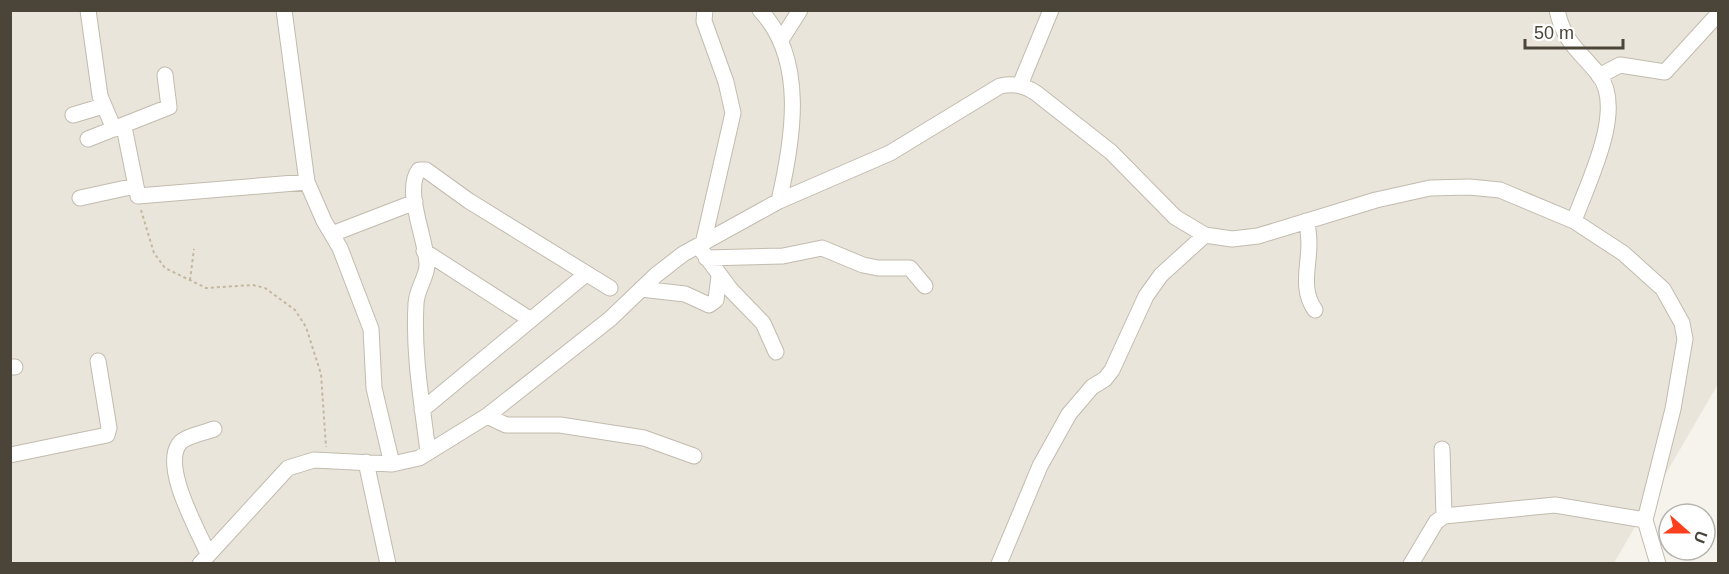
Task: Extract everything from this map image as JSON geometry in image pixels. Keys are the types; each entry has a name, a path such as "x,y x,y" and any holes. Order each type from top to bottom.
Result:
{"street":[{"path":"88,10 103,106 119,128 137,191"},
{"path":"284,10 307,182 340,248 371,329 374,388 392,464"},
{"path":"760,10 773,24 781,40 792,95 794,129 779,201"},
{"path":"781,40 800,10"},
{"path":"1020,85 1051,10"},
{"path":"1557,10 1567,41 1607,88 1610,114 1574,221"},
{"path":"704,11 704,21 726,82 733,113 702,249 719,276 763,322 776,352"},
{"path":"1599,76 1620,64 1665,72 1719,14"},
{"path":"88,139 169,108 165,75"},
{"path":"204,559 281,472 304,461 392,464 418,458 487,416 610,319 683,254 702,249 779,201 890,153 1000,86 1020,85 1036,93 1099,142 1175,217 1205,235 1246,238 1376,200 1430,188 1469,187 1500,190 1574,221 1647,273 1663,289 1682,323 1685,339 1673,409 1645,520 1658,564"},
{"path":"73,114 103,106"},
{"path":"428,452 415,349 417,291 427,265 415,202 415,175 419,170 426,170 470,201 610,288"},
{"path":"80,198 137,191 307,182"},
{"path":"332,234 415,202"},
{"path":"1306,221 1311,251 1305,290 1315,310"},
{"path":"999,564 1040,466 1069,414 1092,387 1105,379 1112,370 1146,296 1161,275 1205,235"},
{"path":"702,249 783,256 822,248 864,265 911,269 925,286"},
{"path":"424,251 531,320"},
{"path":"422,410 586,274"},
{"path":"641,289 686,294 709,305 716,300 719,276"},
{"path":"10,455 107,435 109,428 98,361"},
{"path":"487,416 506,424 560,424 644,438 694,456"},
{"path":"204,559 195,522 182,500 177,483 176,452 183,441 214,429"},
{"path":"1442,449 1444,516"},
{"path":"366,462 388,564"},
{"path":"1411,564 1436,522 1444,516 1555,505 1645,520"}],"path":[{"path":"137,191 147,234 160,263 190,280 213,288 253,285 265,288 288,304 301,318 321,375 327,460"},
{"path":"190,280 194,249"}],"shaded area":[{"path":"10,11 1718,11 1718,384 1614,563 11,563"}]}
